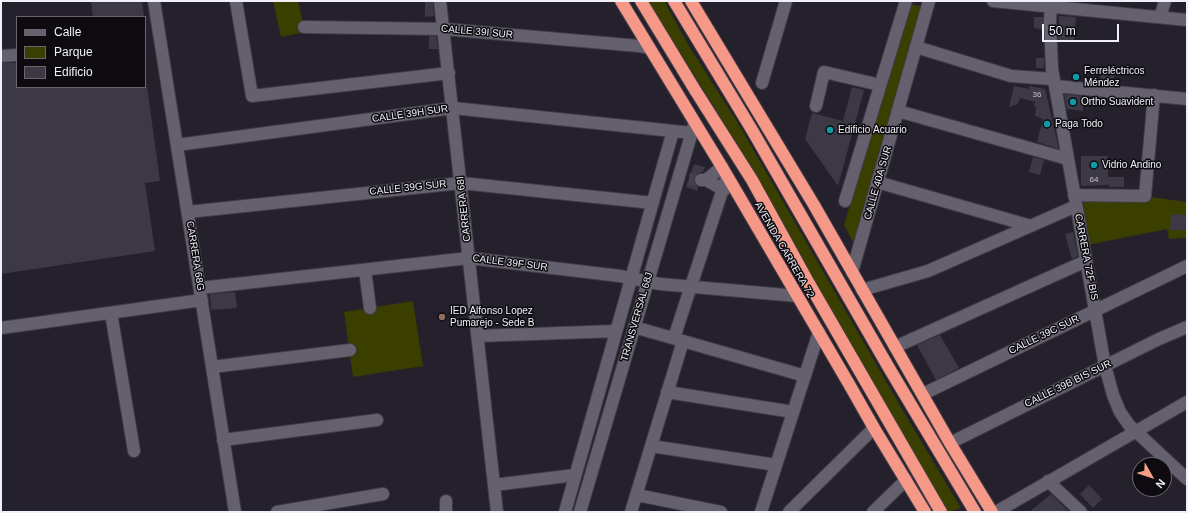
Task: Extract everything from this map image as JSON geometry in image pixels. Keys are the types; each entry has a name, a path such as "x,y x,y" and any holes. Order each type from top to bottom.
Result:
{"highway":[{"name":"AVENIDA CARRERA 72","path":"621,1 693,128 725,172 874,428 925,512"},
{"name":"AVENIDA CARRERA 72","path":"641,1 738,157 807,280 942,512"},
{"path":"674,1 752,130 974,512"},
{"path":"691,1 814,205 950,443 992,512"},
{"path":"780,230 783,273"},
{"path":"889,368 923,394"}],"street":[{"name":"CARRERA 68G","path":"154,1 235,512"},
{"path":"236,1 252,96 449,74"},
{"name":"CARRERA 68I","path":"440,1 497,512"},
{"path":"762,83 786,1"},
{"path":"845,201 906,1"},
{"name":"CALLE 40A SUR","path":"852,272 929,1"},
{"path":"993,1 1051,4 1187,20"},
{"path":"1160,17 1165,1"},
{"name":"CARRERA 72F BIS","path":"1051,4 1051,55 1054,82 1106,366 1116,404 1124,418 1135,432 1187,479"},
{"name":"CALLE 39I SUR","path":"304,27 444,29 649,48"},
{"path":"916,47 1012,76 1187,99"},
{"path":"1,56 16,54"},
{"path":"816,106 824,72 880,85"},
{"path":"862,290 928,271 1031,226 1075,200 1145,196 1154,95"},
{"name":"CALLE 39H SUR","path":"177,145 453,108 673,131 693,128"},
{"path":"898,111 1068,159"},
{"name":"TRANSVERSAL 68J","path":"580,512 648,282 693,179 693,128"},
{"name":"TRANSVERSAL 68J","path":"565,512 673,131"},
{"path":"631,512 668,392 691,287 724,190 725,172 693,179"},
{"path":"693,179 724,190"},
{"name":"CALLE 39G SUR","path":"188,212 461,182 653,203"},
{"path":"878,182 1031,226"},
{"name":"CALLE 39F SUR","path":"1,328 111,313 201,294 365,270 469,258 691,287 797,296"},
{"path":"895,347 1086,261"},
{"name":"CALLE 39C SUR","path":"923,394 1187,266"},
{"path":"365,270 370,308"},
{"path":"111,313 134,451"},
{"path":"634,326 805,376"},
{"name":"CALLE 39B BIS SUR","path":"950,443 1187,327"},
{"path":"478,336 616,331"},
{"path":"761,512 819,332"},
{"path":"212,367 350,350"},
{"path":"668,392 793,412"},
{"path":"996,512 1187,402"},
{"path":"223,440 377,420"},
{"path":"789,512 874,428"},
{"path":"651,446 776,465"},
{"path":"494,485 575,475"},
{"path":"873,512 906,480"},
{"path":"1048,482 1081,512"},
{"path":"277,512 384,494"},
{"path":"637,495 721,512"}],"green space":[{"path":"273,1 298,1 305,32 281,37"},
{"path":"648,1 664,1 689,46 739,125 906,416 961,508 948,512 818,289 770,200 730,132"},
{"path":"909,4 923,7 854,244 844,225"},
{"path":"1151,197 1187,202 1187,238 1169,239 1167,229 1087,245 1083,201"},
{"path":"413,301 423,366 353,377 344,312"}],"building":[{"path":"91,1 142,1 144,16 93,16"},
{"path":"425,1 433,1 434,16 425,17"},
{"path":"1059,16 1076,17 1074,41 1058,40"},
{"path":"1034,17 1043,17 1043,29 1034,28"},
{"path":"429,36 436,36 438,49 429,49"},
{"path":"1036,58 1044,58 1044,68 1036,68"},
{"path":"1,63 16,63 16,88 147,87 160,181 145,183 155,251 1,274"},
{"path":"1101,70 1115,72 1113,84 1099,83"},
{"path":"1014,86 1029,89 1029,86 1045,89 1059,149 1037,142 1043,119 1035,116 1035,102 1020,98 1018,104 1009,107"},
{"name":"Edificio Acuario","path":"852,87 864,90 838,186 805,139 812,113 843,121"},
{"name":"Ortho Suavident","path":"1064,94 1083,96 1083,111 1067,109"},
{"path":"1081,156 1108,156 1108,177 1124,177 1124,187 1109,187 1109,185 1081,186"},
{"path":"1033,157 1044,160 1040,175 1029,172"},
{"path":"694,164 705,167 703,172 698,173 694,177 694,183 698,187 697,191 686,187"},
{"path":"1171,214 1187,215 1187,230 1170,230"},
{"path":"1073,232 1078,256 1072,259 1065,234"},
{"path":"235,292 237,308 211,310 210,294"},
{"path":"940,335 959,368 936,380 917,345"},
{"path":"1089,485 1102,499 1093,508 1080,494"},
{"path":"1051,494 1069,512 1029,512"}],"tunnel":[{"path":"689,179 701,180"}],"place":[{"name":"Ferreléctricos Méndez","path":"1076,77"},
{"name":"Ortho Suavident","path":"1073,102"},
{"name":"Paga Todo","path":"1047,124"},
{"name":"Edificio Acuario","path":"830,130"},
{"name":"Vidrio Andino","path":"1094,165"},
{"name":"IED Alfonso Lopez Pumarejo - Sede B","path":"442,317"}]}
